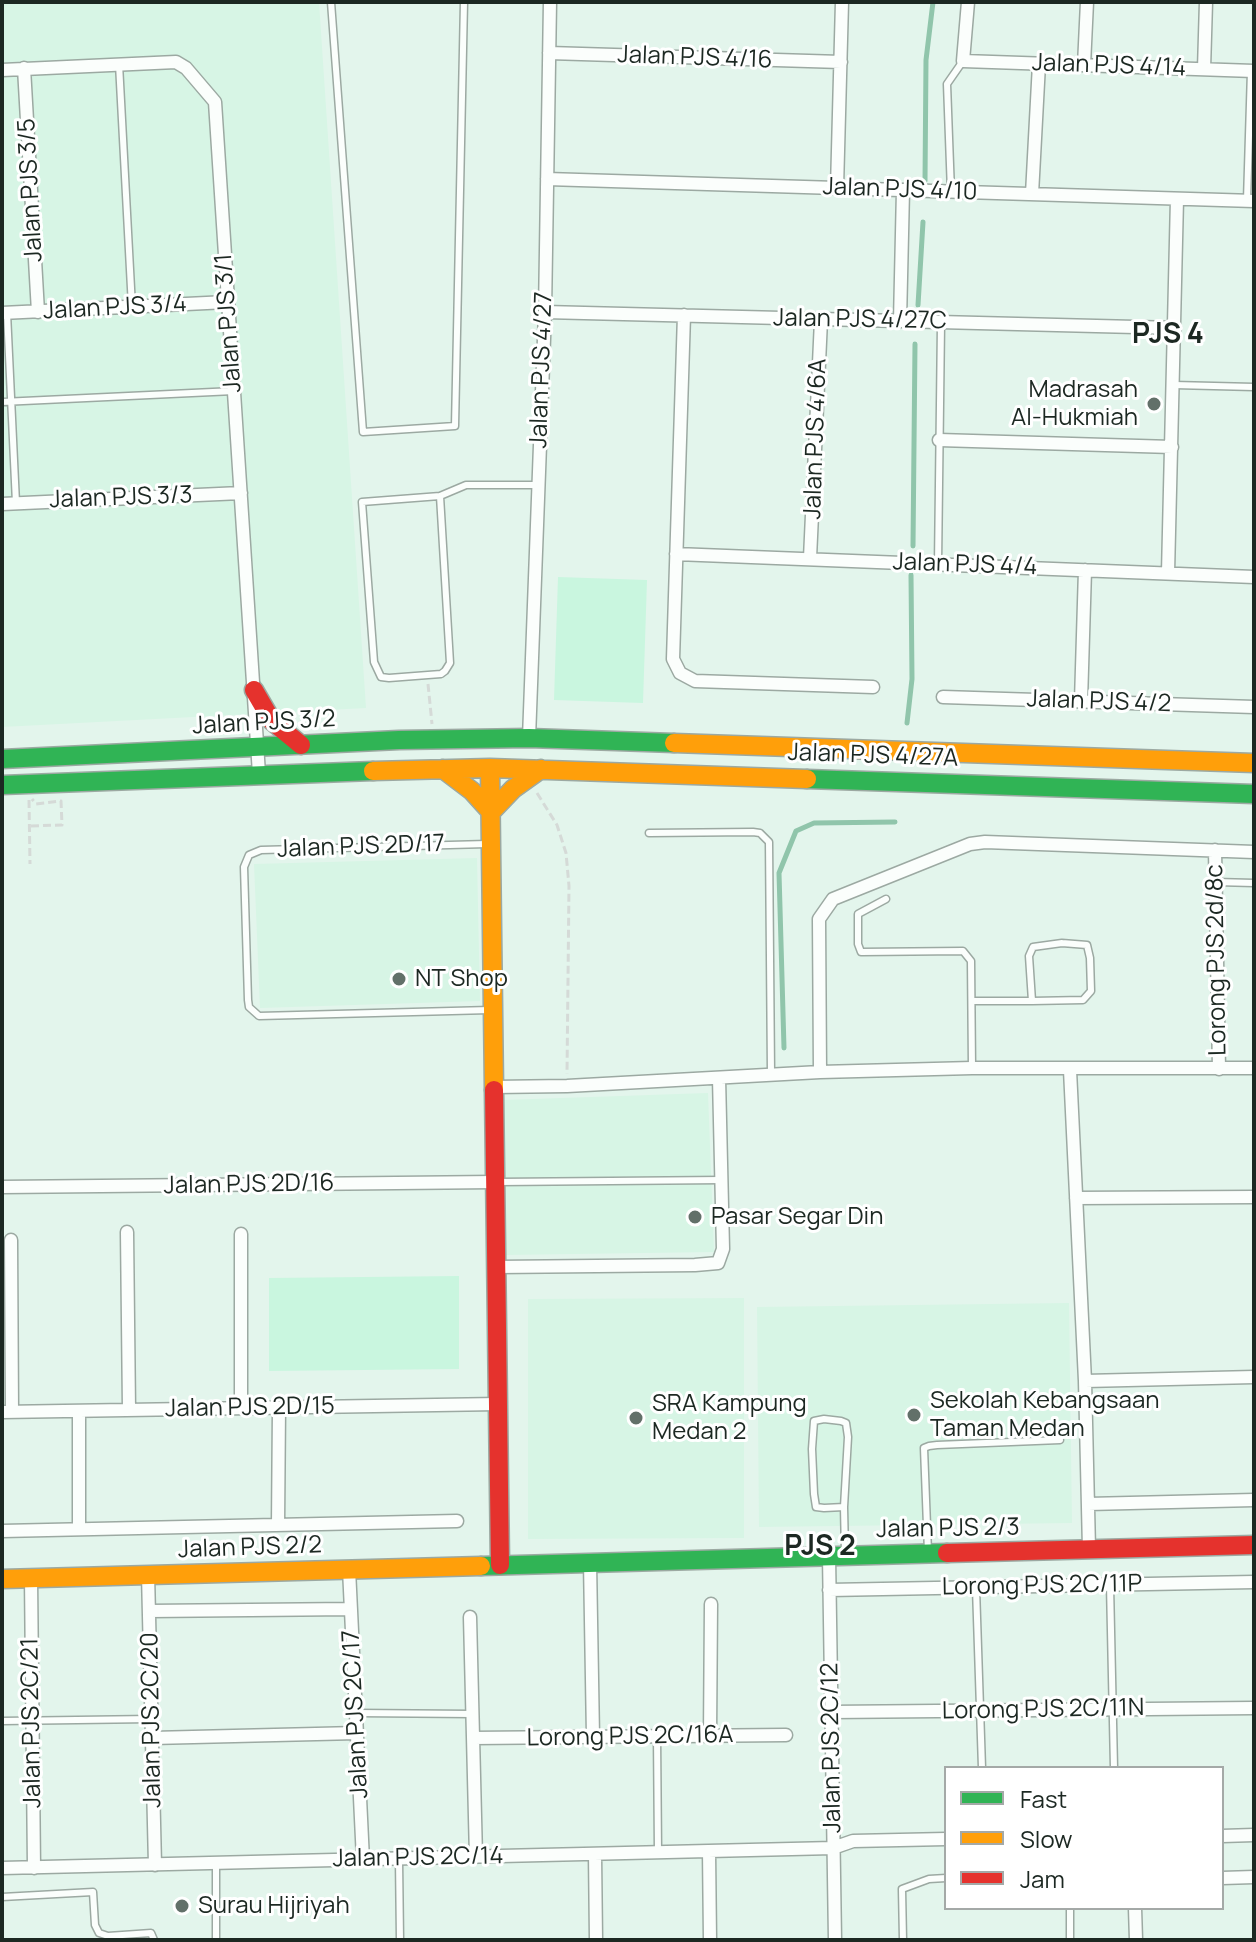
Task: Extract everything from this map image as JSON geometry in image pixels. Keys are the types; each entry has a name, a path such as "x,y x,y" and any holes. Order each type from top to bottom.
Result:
{"main road":[{"path":"254,690 272,721 301,745"},
{"name":"Jalan PJS 3/2","path":"2,759 529,738"},
{"name":"Jalan PJS 4/27A","path":"529,738 1254,763"},
{"path":"986,784 998,780 1002,773 998,763 987,753"},
{"path":"1065,756 1051,772 1054,780 1066,787"},
{"name":"Jalan PJS 3/2","path":"2,785 490,768"},
{"name":"Jalan PJS 4/27A","path":"490,768 534,774 986,784 1254,794"},
{"path":"490,768 500,1565"},
{"path":"443,769 472,791 491,812"},
{"path":"491,812 513,789 534,774"},
{"name":"Jalan PJS 2/3","path":"500,1565 1254,1545"},
{"name":"Jalan PJS 2/2","path":"2,1579 500,1565"}],"street":[{"name":"Jalan PJS 4/27","path":"529,738 545,312 550,2"},
{"path":"837,188 842,2"},
{"path":"963,61 968,2"},
{"path":"1084,65 1087,2"},
{"path":"1204,69 1206,2"},
{"name":"Jalan PJS 4/16","path":"549,53 841,62"},
{"name":"Jalan PJS 4/14","path":"963,61 1252,71"},
{"name":"Jalan PJS 3/1","path":"2,70 180,63 215,102 259,774"},
{"path":"1032,194 1039,64"},
{"name":"Jalan PJS 3/5","path":"24,68 38,312"},
{"name":"Jalan PJS 4/10","path":"547,179 1250,201"},
{"path":"900,321 903,190"},
{"path":"1168,573 1177,199"},
{"name":"Jalan PJS 3/4","path":"4,313 227,302"},
{"name":"Jalan PJS 4/27C","path":"545,312 1175,328"},
{"path":"684,315 673,659 680,673 695,681 873,687"},
{"name":"Jalan PJS 4/6A","path":"810,558 821,320"},
{"path":"939,440 1172,447"},
{"name":"Jalan PJS 3/3","path":"2,504 241,493"},
{"name":"Jalan PJS 4/4","path":"676,554 1254,577"},
{"path":"1081,701 1085,570"},
{"name":"Jalan PJS 4/2","path":"943,697 1254,707"},
{"path":"820,1072 819,919 833,899 970,844 985,842 1254,852"},
{"name":"Lorong PJS 2d/8c","path":"1215,850 1219,1069"},
{"path":"494,1087 567,1086 771,1073 972,1068 1254,1068"},
{"path":"1070,1070 1085,1381 1089,1549"},
{"path":"497,1267 718,1263 723,1249 719,1078"},
{"name":"Jalan PJS 2D/16","path":"2,1187 495,1182"},
{"path":"1076,1198 1254,1197"},
{"path":"127,1232 129,1410"},
{"path":"241,1234 241,1408"},
{"path":"7,1412 11,1240"},
{"path":"1085,1381 1254,1377"},
{"name":"Jalan PJS 2D/15","path":"7,1412 498,1404"},
{"path":"278,1525 279,1408"},
{"path":"79,1411 79,1529"},
{"path":"1088,1504 1254,1500"},
{"path":"2,1531 457,1521"},
{"name":"Jalan PJS 2C/12","path":"835,1940 829,1590 837,1556"},
{"path":"590,1562 593,1737"},
{"name":"Jalan PJS 2C/17","path":"349,1569 363,1860"},
{"name":"Jalan PJS 2C/20","path":"148,1574 155,1865"},
{"name":"Jalan PJS 2C/21","path":"31,1578 34,1868"},
{"name":"Lorong PJS 2C/11P","path":"829,1590 1254,1582"},
{"path":"710,1736 711,1604"},
{"path":"149,1611 351,1609"},
{"path":"470,1617 476,1857"},
{"name":"Lorong PJS 2C/11N","path":"831,1712 1254,1708"},
{"path":"152,1738 357,1733"},
{"name":"Lorong PJS 2C/16A","path":"473,1738 786,1735"},
{"path":"1224,1836 1254,1835"},
{"name":"Jalan PJS 2C/14","path":"2,1868 833,1848 853,1841 944,1839"},
{"path":"709,1851 710,1940"},
{"path":"595,1854 596,1940"},
{"path":"1224,1878 1254,1877"},
{"path":"1135,1910 1136,1940"}],"lane":[{"path":"331,2 363,432 455,426 464,2"},
{"path":"951,192 947,84 963,61"},
{"path":"119,64 132,307"},
{"path":"1250,201 1252,71"},
{"path":"4,313 16,503"},
{"path":"938,564 941,322"},
{"path":"1173,385 1254,387"},
{"path":"2,402 234,391"},
{"path":"440,496 450,663 441,674 381,677 374,662 362,502 440,496 466,485 538,485"},
{"path":"649,833 753,832 760,833 769,842 771,1073"},
{"name":"Jalan PJS 2D/17","path":"491,844 261,850 249,855 244,867 248,1000 249,1007 259,1016 493,1010"},
{"path":"1216,882 1254,883"},
{"path":"886,899 858,914 861,952 963,951 971,961 972,1068"},
{"path":"972,1001 1032,1001 1083,1000 1091,991 1087,945 1062,943 1033,947 1029,956 1032,1001"},
{"path":"495,1182 723,1180"},
{"path":"837,1556 844,1507 846,1423 824,1419 814,1421 812,1449 816,1507 844,1507"},
{"path":"928,1553 924,1448 1060,1440"},
{"path":"1110,1585 1114,1766"},
{"path":"976,1587 982,1766"},
{"path":"356,1713 473,1714"},
{"path":"2,1721 152,1719"},
{"path":"657,1736 658,1852"},
{"path":"399,1859 400,1940"},
{"path":"216,1863 216,1940"},
{"path":"903,1940 902,1889 929,1879 944,1878"},
{"path":"2,1897 93,1892 95,1925 99,1933 108,1936 151,1933 154,1940"},
{"path":"1070,1910 1070,1940"}],"path":[{"path":"427,675 433,740"},
{"path":"534,774 566,853 569,886 567,1086"},
{"path":"30,864 29,797 36,804 61,801 62,825 31,826"}],"shaded area":[{"path":"2,2 319,2 366,708 2,727"},
{"path":"558,577 647,580 643,703 554,700"},
{"path":"477,858 480,1001 260,1008 254,864"},
{"path":"708,1093 714,1252 505,1255 503,1100"},
{"path":"459,1276 459,1369 269,1371 269,1278"},
{"name":"SRA Kampung Medan 2","path":"744,1298 744,1538 528,1539 528,1299"},
{"name":"Sekolah Kebangsaan Taman Medan","path":"1069,1303 1072,1523 759,1527 757,1307"}],"waterway":[{"path":"925,181 926,60 933,2"},
{"path":"918,305 923,222"},
{"path":"913,546 915,344"},
{"path":"907,723 912,679 911,575"},
{"path":"784,1048 779,873 796,831 814,823 895,822"}],"traffic: fast":[{"path":"2,759 399,740 529,738 674,743"},
{"path":"2,785 373,771"},
{"path":"807,779 1254,794"},
{"path":"481,1566 947,1553"}],"traffic: slow":[{"path":"674,743 1254,763"},
{"path":"490,768 494,1090"},
{"path":"373,771 490,768 807,779"},
{"path":"443,769 472,791 491,812"},
{"path":"491,812 513,789 541,769"},
{"path":"2,1579 481,1566"}],"traffic: jam":[{"path":"254,690 272,721 301,745"},
{"path":"494,1090 500,1565"},
{"path":"947,1553 1254,1545"}],"place":[{"name":"Madrasah Al-Hukmiah","path":"1154,404"},
{"name":"NT Shop","path":"399,979"},
{"name":"Pasar Segar Din","path":"695,1217"},
{"name":"Sekolah Kebangsaan Taman Medan","path":"914,1415"},
{"name":"SRA Kampung Medan 2","path":"636,1418"},
{"name":"Surau Hijriyah","path":"182,1906"}],"district":[{"name":"PJS 4","path":"1168,335"},
{"name":"PJS 2","path":"820,1547"}]}
